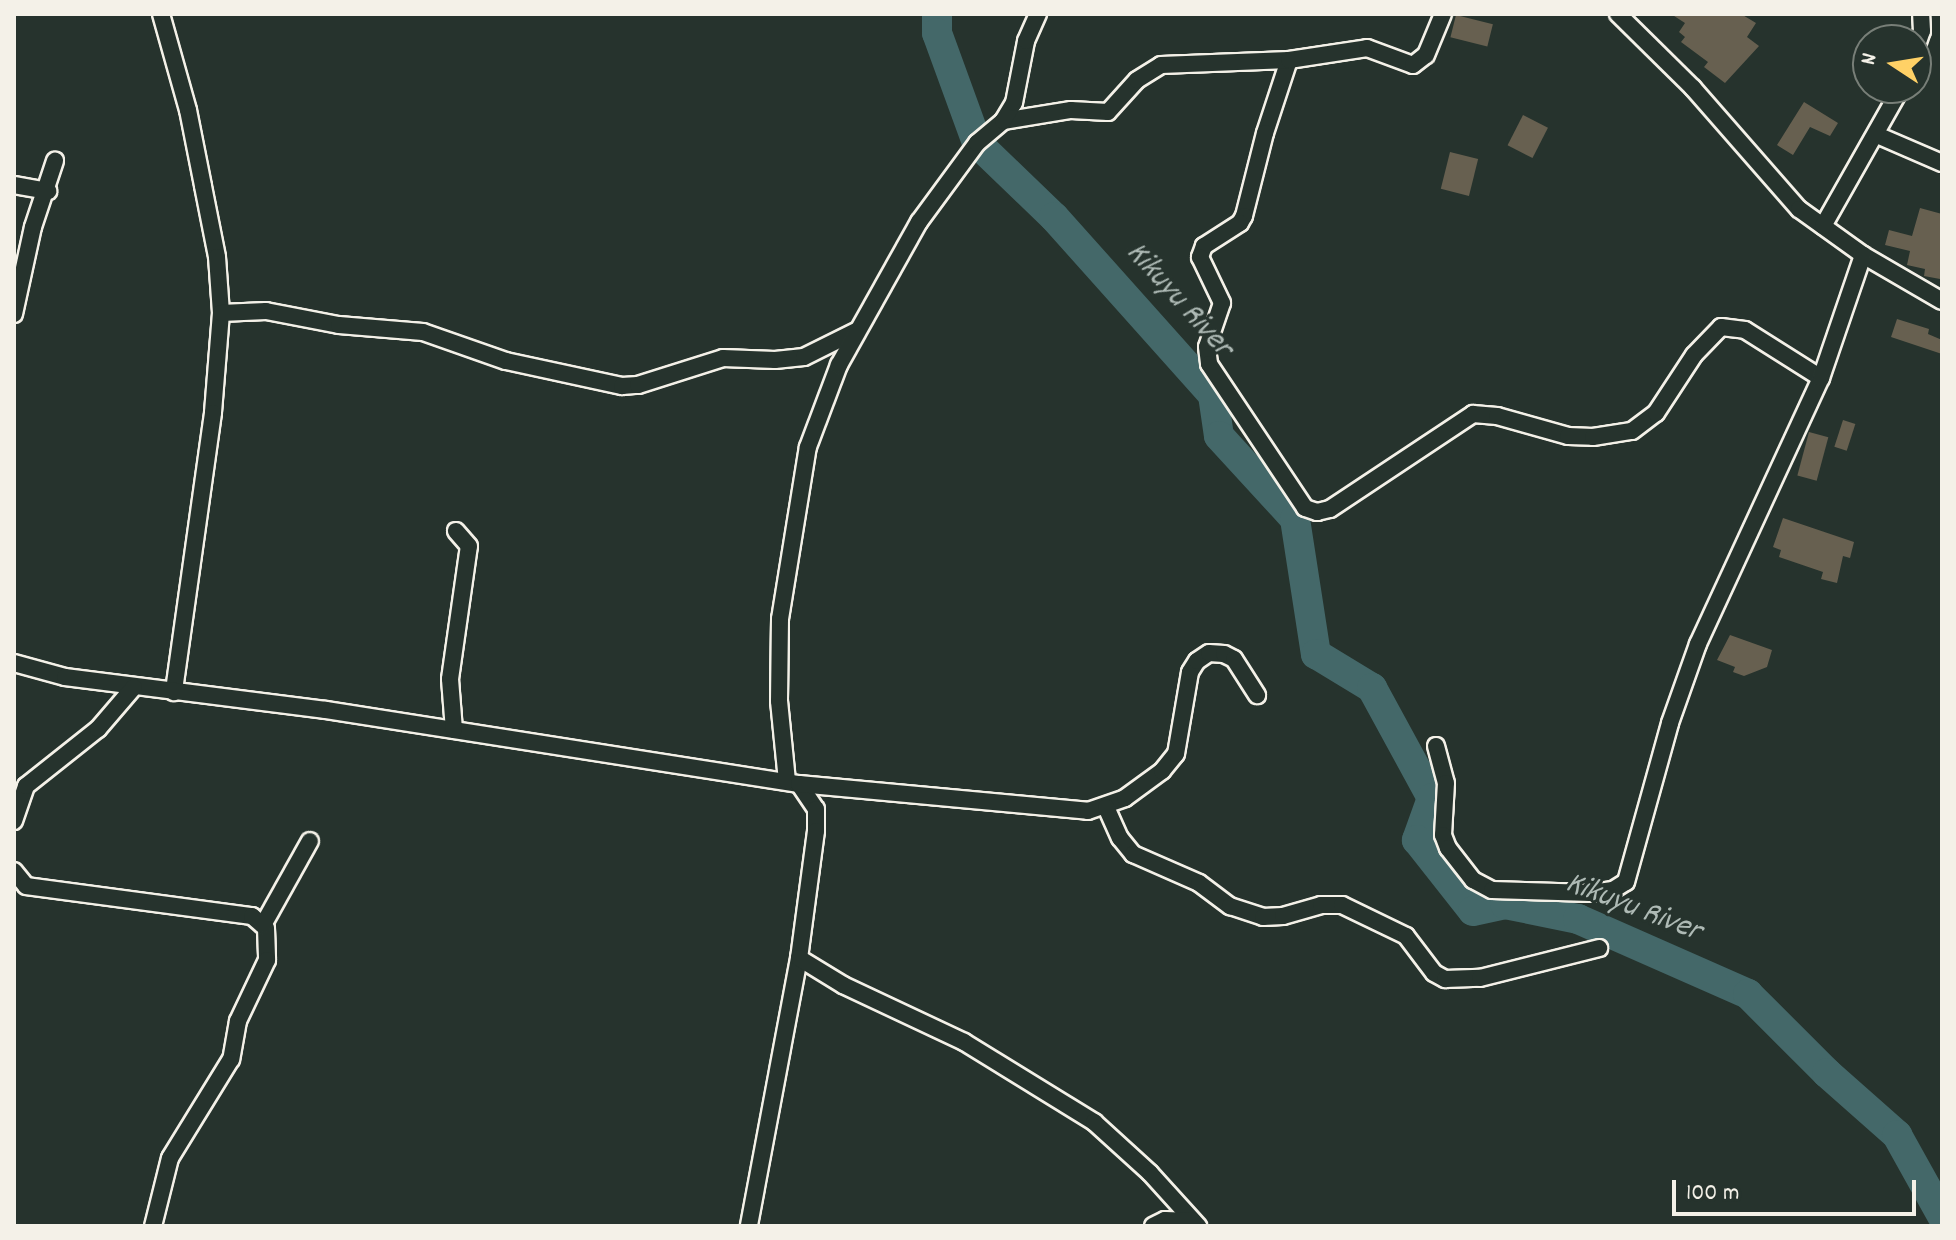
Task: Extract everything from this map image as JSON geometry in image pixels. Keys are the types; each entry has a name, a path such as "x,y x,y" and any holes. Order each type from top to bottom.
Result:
{"street":[{"path":"749,1226 799,958 816,831 816,809 793,783 779,701 780,619 808,447 839,365 919,222 977,143 1003,121 1014,103 1026,41 1038,14"},
{"path":"1003,121 1071,110 1108,112 1137,80 1161,65 1289,60 1367,48 1413,65 1426,55 1443,14"},
{"path":"1618,14 1693,88 1774,184 1863,255 1942,301"},
{"path":"163,15 207,205 217,257 221,313 213,413 174,692"},
{"path":"1289,60 1265,133 1244,216 1240,223 1204,246 1200,257 1222,303 1207,347 1209,364 1305,508 1317,512 1330,509 1473,414 1497,416 1568,436 1593,437 1632,431 1656,413 1694,355 1721,327 1745,330 1821,378"},
{"path":"1823,226 1893,104"},
{"path":"1877,135 1942,163"},
{"path":"14,314 33,227 48,191 55,161"},
{"path":"14,185 48,191"},
{"path":"1436,746 1446,783 1443,835 1448,848 1473,880 1492,890 1509,891 1591,893 1620,888 1632,867 1670,723 1698,644 1821,378 1863,255"},
{"path":"221,313 266,311 339,325 423,332 506,361 622,386 638,385 723,358 775,360 804,357 857,330"},
{"path":"454,730 450,679 469,546 456,531"},
{"path":"14,663 65,677 454,730 793,783 871,788 1066,810 1106,807 1162,771 1176,754 1190,672 1197,661 1209,653 1224,654 1234,659 1257,695"},
{"path":"14,821 26,786 98,729 134,687"},
{"path":"1106,807 1120,838 1133,854 1199,883 1230,906 1263,917 1283,916 1321,905 1342,905 1406,936 1434,973 1445,979 1480,978 1599,948"},
{"path":"153,1226 170,1158 231,1059 238,1021 267,960 263,925 310,841"},
{"path":"15,874 26,886 252,916 263,925"},
{"path":"799,958 843,985 964,1042 1094,1122 1150,1173 1196,1223"},
{"path":"1153,1226 1165,1220 1196,1223"}],"building":[{"path":"1671,14 1741,14 1756,23 1747,37 1759,46 1725,83 1704,67 1708,62 1681,42 1685,37 1679,32 1685,23"},
{"path":"1456,15 1493,24 1487,47 1450,37"},
{"path":"1804,102 1838,123 1830,136 1810,127 1793,155 1777,145"},
{"path":"1523,115 1548,128 1533,158 1508,145"},
{"path":"1450,152 1478,159 1469,196 1441,189"},
{"path":"1920,208 1942,214 1940,279 1924,276 1925,269 1907,265 1910,251 1885,245 1889,230 1912,236"},
{"path":"1897,319 1929,329 1928,334 1942,340 1942,354 1891,337"},
{"path":"1843,420 1855,424 1847,451 1834,447"},
{"path":"1809,432 1828,437 1817,481 1797,475"},
{"path":"1783,518 1854,542 1850,558 1843,556 1837,583 1821,579 1823,572 1779,557 1781,550 1773,547"},
{"path":"1730,635 1772,650 1767,667 1744,676 1733,672 1735,667 1717,660"}],"waterway":[{"name":"Kikuyu River","path":"937,14 937,33 977,143 1054,217 1213,395 1219,436 1295,519 1316,654 1372,688 1432,798 1417,840 1473,911 1505,904 1578,919 1748,994 1827,1073 1897,1135 1942,1216"}]}
